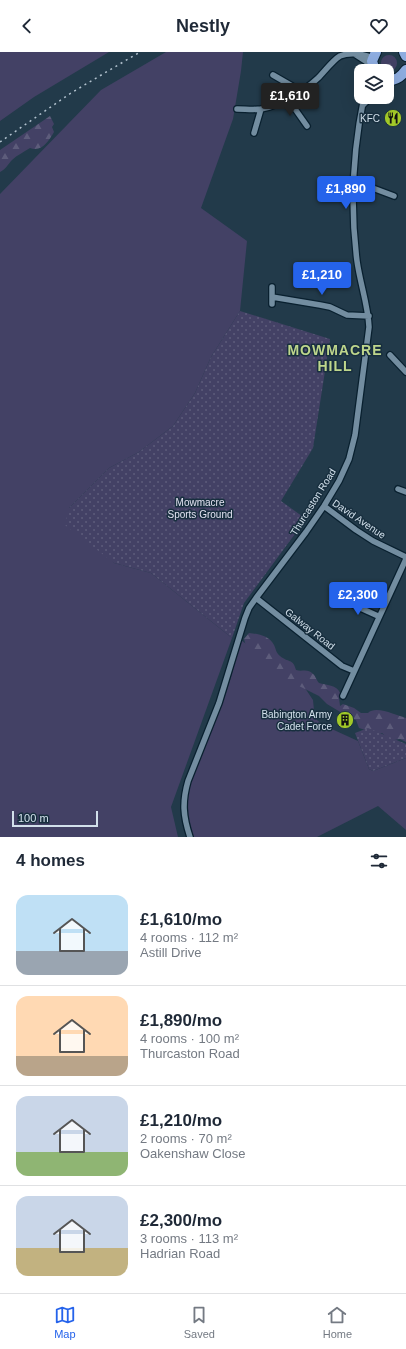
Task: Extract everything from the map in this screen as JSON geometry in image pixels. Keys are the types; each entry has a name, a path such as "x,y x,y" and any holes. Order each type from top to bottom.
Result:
{"highway":[{"path":"404,52 406,56"},
{"path":"394,79 404,74 406,70"},
{"path":"394,82 406,84"}],"street":[{"path":"237,109 261,109 278,104 288,99 316,80 338,54 355,54 374,62"},
{"path":"273,75 292,86 298,92"},
{"path":"288,99 306,126"},
{"name":"Thurcaston Road","path":"190,837 184,814 184,801 188,781 219,703 249,608 324,506 339,481 349,459 355,435 369,327 369,316 355,244 355,151 360,112 363,105"},
{"path":"254,133 261,109"},
{"path":"354,181 394,196"},
{"path":"272,287 272,304"},
{"path":"272,297 320,305 347,315 369,316"},
{"path":"390,355 406,372"},
{"path":"398,489 406,492"},
{"name":"David Avenue","path":"324,506 373,541 406,558"},
{"path":"343,696 378,616 406,558"},
{"name":"Galway Road","path":"256,598 342,666 354,671"},
{"path":"345,601 378,616"}],"green space":[{"path":"0,52 109,52 34,97 0,121"},
{"path":"166,52 243,52 233,119 201,208 247,241 240,311 211,357 195,393 173,426 139,452 109,468 69,508 114,563 151,573 232,638 171,807 178,837 0,837 0,194 101,90"},
{"path":"386,55 392,55 397,60 397,66 394,70 394,64 381,64 381,60"},
{"path":"50,116 54,124 52,127 54,132 47,143 38,149 30,148 18,155 0,172 0,150"},
{"name":"Mowmacre Sports Ground","path":"240,311 330,339 313,448 281,501 306,519 244,603 232,638 151,573 114,563 65,525 69,508 109,468 139,452 173,426 195,393 211,357"},
{"path":"249,633 260,635 269,639 279,655 292,662 296,670 309,671 314,675 319,683 339,690 340,706 343,704 354,708 361,713 368,713 376,710 406,718 406,742 400,739 390,739 382,733 378,734 359,728 356,720 346,717 327,704 319,696 299,686 292,685 275,675 264,667 247,649 244,639"},
{"path":"241,640 278,668 299,679 313,700 317,720 323,725 358,741 369,769 373,771 406,758 406,830 378,806 317,837 193,837 187,814 187,799 190,785 194,771 225,696"},
{"path":"368,728 406,744 406,758 373,771 369,769 355,733"}],"railway":[{"path":"0,142 71,93 140,52"}],"place":[{"name":"KFC","path":"393,118"},
{"name":"Babington Army Cadet Force","path":"345,720"}],"district":[{"name":"MOWMACRE HILL","path":"335,358"}]}
